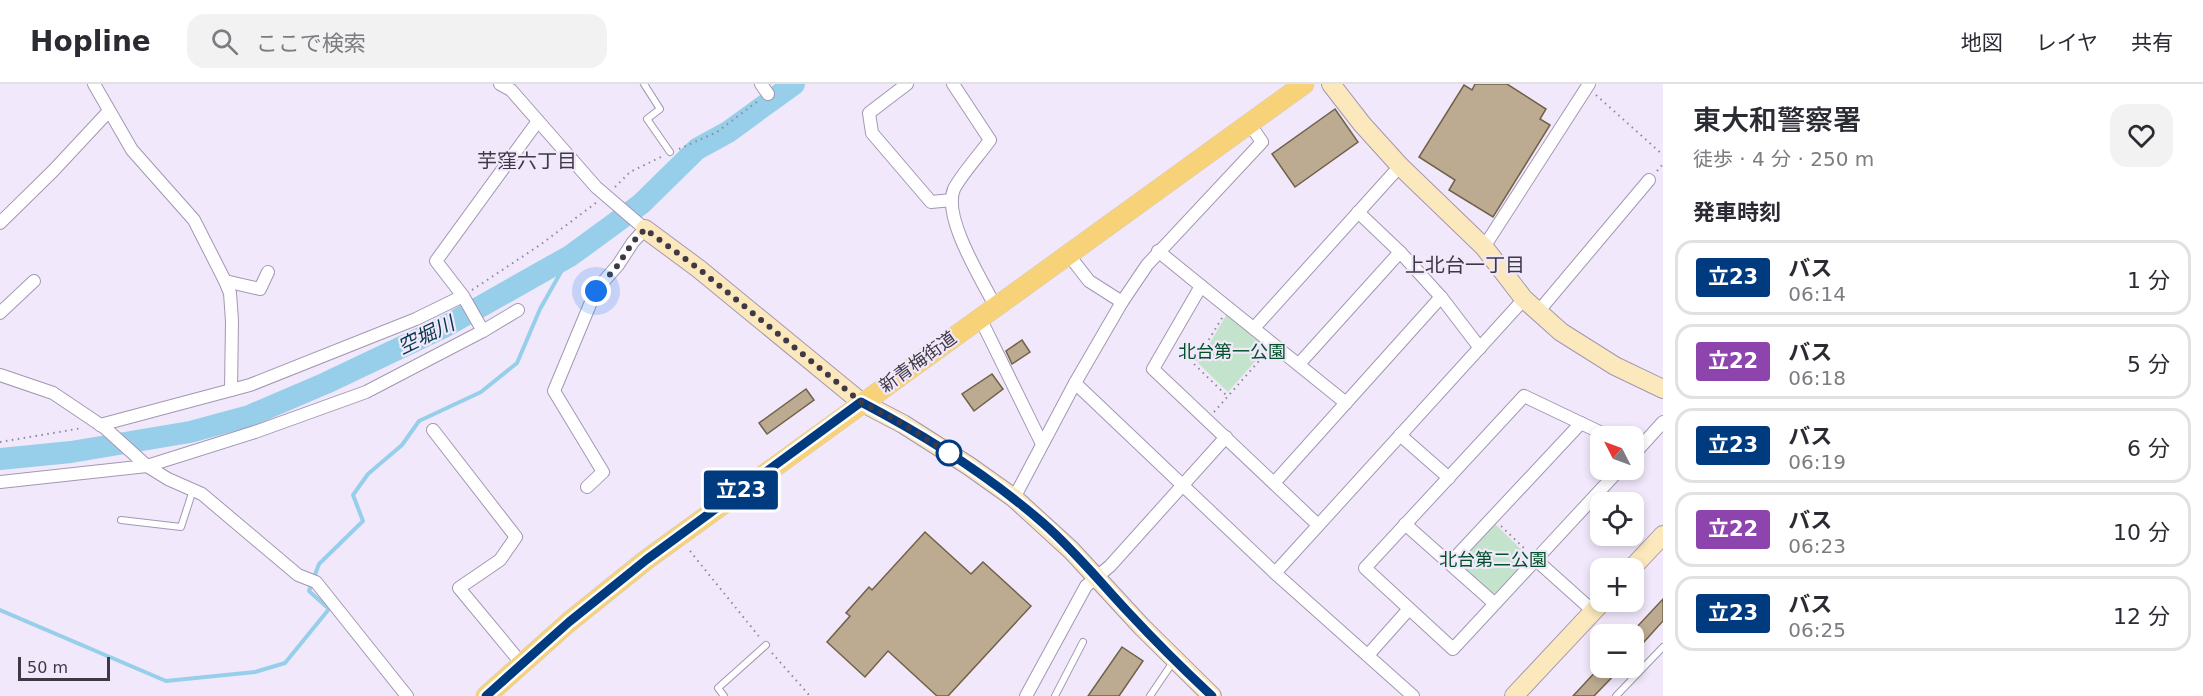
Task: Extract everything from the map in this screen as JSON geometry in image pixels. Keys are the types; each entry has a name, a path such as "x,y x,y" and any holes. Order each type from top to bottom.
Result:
{"main road":[{"name":"新青梅街道","path":"486,696 569,622 646,560 861,402 1304,84"}],"street":[{"path":"94,84 132,150 194,220 225,281 230,293 232,321 231,390"},
{"path":"500,84 511,90 607,197 640,225 699,269 861,402 903,424 1014,498 1045,525 1212,696"},
{"path":"511,90 524,84"},
{"path":"907,84 869,113 872,133 931,202 952,200"},
{"path":"953,84 990,140 954,189 952,200 954,225 987,312 1042,444"},
{"path":"1331,84 1362,124 1400,166 1484,246 1524,299 1538,312 1561,332 1615,366 1663,389"},
{"path":"1484,246 1588,86"},
{"path":"0,223 109,111"},
{"path":"483,331 463,296 436,261 538,121"},
{"path":"1014,498 1075,383 1146,265 1262,142 1249,123"},
{"path":"1254,328 1400,166"},
{"path":"1538,312 1649,180"},
{"path":"1358,212 1442,297 1480,348"},
{"path":"587,487 603,472 554,391 596,291 618,265 633,242 640,225"},
{"path":"1158,251 1346,403"},
{"path":"1299,364 1400,252"},
{"path":"1068,254 1089,281 1122,302"},
{"path":"225,281 260,290 268,272"},
{"path":"0,312 34,281"},
{"path":"1201,286 1153,369 1318,525"},
{"path":"103,427 250,385 416,319 463,296"},
{"path":"1274,483 1442,297"},
{"path":"1275,573 1524,299"},
{"path":"0,482 147,466 255,432 366,392 483,331 518,310"},
{"path":"0,375 53,393 103,427 147,466 168,479 202,494 298,575 310,580 407,696"},
{"path":"1075,383 1275,573 1413,696"},
{"path":"1590,427 1524,396 1365,568 1453,649 1610,480"},
{"path":"1644,441 1663,422"},
{"path":"1450,564 1581,423"},
{"path":"433,430 516,537 500,560 459,588 522,664"},
{"path":"1400,435 1449,478"},
{"path":"1029,695 1086,586 1110,566 1226,437"},
{"path":"1406,524 1494,603"},
{"path":"1641,558 1663,535"},
{"path":"1535,559 1590,601"},
{"path":"1368,655 1409,609"},
{"path":"1514,696 1591,612"}],"lane":[{"path":"644,84 660,109 647,118 670,152"},
{"path":"122,520 181,527 193,490"},
{"path":"1055,696 1083,642"},
{"path":"724,696 718,688 766,645"},
{"path":"1616,696 1663,647"},
{"path":"1150,696 1175,660"}],"path":[{"path":"1588,86 1663,155"},
{"path":"463,296 607,197 630,172 717,132 764,89"},
{"path":"1227,396 1194,364 1228,308"},
{"path":"1207,420 1274,344"},
{"path":"0,442 103,427"},
{"path":"1493,518 1535,559"},
{"path":"690,551 810,696"}],"green space":[{"name":"北台第一公園","path":"1227,314 1267,348 1228,392 1198,363"},
{"name":"北台第二公園","path":"1494,523 1529,557 1492,597 1456,563"}],"building":[{"path":"1475,84 1507,84 1546,109 1540,119 1550,125 1493,217 1449,190 1455,180 1419,157 1464,85 1472,90"},
{"path":"1335,109 1358,142 1295,187 1272,154"},
{"path":"1022,340 1030,352 1012,364 1006,351"},
{"path":"992,374 1003,389 974,411 962,394"},
{"path":"806,389 814,400 767,434 759,423"},
{"path":"925,532 971,574 983,562 1031,606 948,696 937,696 888,651 865,677 827,642 850,616 846,613 869,587 872,590"},
{"path":"1663,599 1663,621 1644,642 1644,624 1640,624"},
{"path":"1122,647 1143,661 1119,696 1088,696"},
{"path":"1590,678 1611,678 1594,696 1573,696"}],"waterway":[{"name":"空堀川","path":"0,459 71,452 190,432 249,416 326,383 446,326 570,256 641,204 697,149 728,132 794,84"},
{"path":"0,610 166,681 255,672 285,663 329,609 309,591 319,564 363,521 353,495 368,474 402,445 419,421 481,392 517,363 540,309 570,256"}],"bus line":[{"name":"立23","path":"486,696 569,622 646,560 861,402 903,424 1014,498 1071,550 1142,627 1212,696"}],"district":[{"name":"芋窪六丁目","path":"527,161"},
{"name":"上北台一丁目","path":"1465,265"}],"route":[{"path":"596,291 645,229 699,269 861,402 903,424 953,456 949,453"}]}
